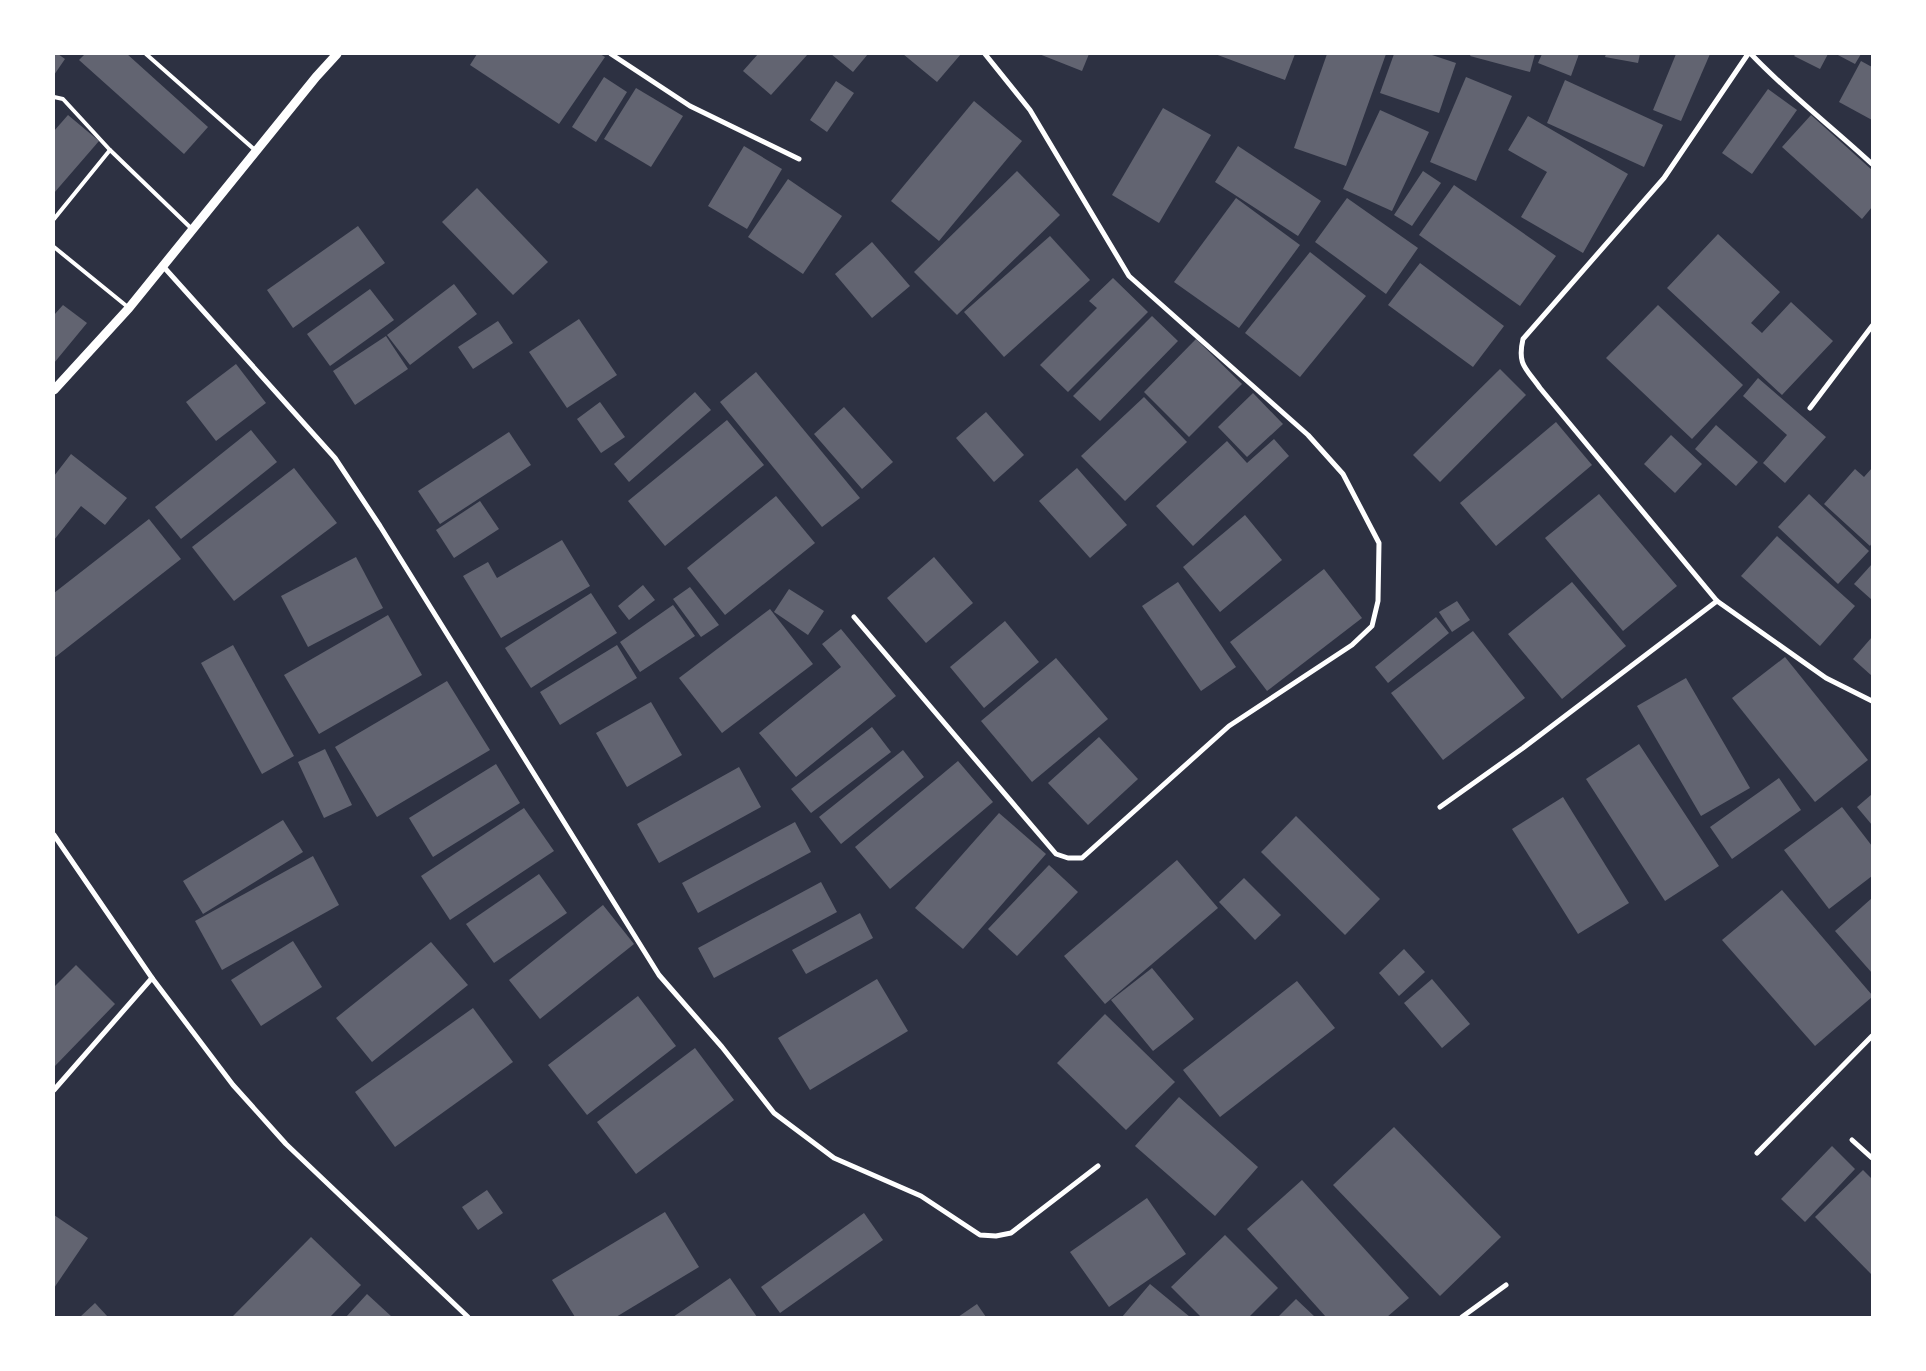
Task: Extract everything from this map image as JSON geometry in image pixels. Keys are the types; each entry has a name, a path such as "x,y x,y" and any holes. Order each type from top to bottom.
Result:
{"street":[{"path":"54,390 129,308 162,265 193,230 316,77 337,54"},
{"path":"611,54 690,106 798,159"},
{"path":"854,617 1056,854 1068,858 1082,858 1229,726 1352,645 1372,626 1378,601 1379,543 1343,474 1308,435 1129,276 1030,110 986,54"},
{"path":"1872,164 1838,132 1774,79 1749,54 1664,178 1523,339 1520,352 1521,362 1540,388 1718,601 1826,678 1872,701"},
{"path":"162,265 334,458 380,526 659,975 722,1047 774,1113 834,1158 921,1196 980,1235 996,1236 1011,1233 1098,1166"},
{"path":"1810,408 1872,326"},
{"path":"1440,807 1523,748 1718,601"},
{"path":"54,834 152,978 233,1085 286,1144 468,1317"},
{"path":"54,1090 152,978"},
{"path":"1756,1153 1872,1036"},
{"path":"1852,1140 1872,1158"},
{"path":"1462,1317 1506,1285"}],"lane":[{"path":"146,54 256,151"},
{"path":"54,97 63,99 110,150 193,230"},
{"path":"54,219 110,150"},
{"path":"54,247 129,308"}],"building":[{"path":"54,54 58,54 65,59 54,75"},
{"path":"85,54 127,54 208,127 184,154 79,60"},
{"path":"477,54 600,54 605,57 559,124 470,65"},
{"path":"758,54 808,54 771,95 743,71"},
{"path":"831,54 868,54 853,72"},
{"path":"903,54 961,54 937,82"},
{"path":"1039,54 1089,54 1082,71"},
{"path":"1215,54 1295,54 1285,80"},
{"path":"1327,54 1386,54 1346,166 1294,148"},
{"path":"1394,54 1429,54 1456,63 1439,113 1380,93"},
{"path":"1471,54 1535,54 1530,72 1470,56"},
{"path":"1542,54 1579,54 1571,76 1538,63"},
{"path":"1606,54 1640,54 1638,63 1605,57"},
{"path":"1676,54 1710,54 1681,121 1653,110"},
{"path":"1796,54 1828,54 1820,69 1794,56"},
{"path":"1836,54 1861,54 1855,64"},
{"path":"1861,61 1872,67 1872,120 1839,102"},
{"path":"604,77 627,92 596,142 572,127"},
{"path":"1466,77 1512,96 1476,181 1430,162"},
{"path":"1565,80 1663,125 1644,167 1547,123"},
{"path":"836,81 854,93 827,132 810,120"},
{"path":"636,88 683,116 651,167 604,139"},
{"path":"1768,89 1797,110 1752,174 1722,153"},
{"path":"974,101 1022,141 939,241 891,201"},
{"path":"1163,108 1211,135 1159,223 1112,195"},
{"path":"1380,110 1429,132 1392,211 1343,189"},
{"path":"68,115 99,141 54,193 54,131"},
{"path":"1811,115 1872,170 1872,207 1862,219 1782,147"},
{"path":"1528,116 1628,174 1583,253 1521,217 1547,172 1508,150"},
{"path":"744,146 782,169 747,229 708,206"},
{"path":"1238,146 1321,201 1298,236 1215,182"},
{"path":"1017,171 1060,215 957,315 914,272"},
{"path":"1423,171 1441,183 1412,226 1394,215"},
{"path":"788,179 842,216 803,274 748,237"},
{"path":"1454,185 1556,256 1520,306 1419,235"},
{"path":"477,188 548,262 513,295 442,222"},
{"path":"1236,198 1300,245 1239,328 1174,282"},
{"path":"1347,198 1418,248 1386,294 1315,242"},
{"path":"358,226 385,263 293,328 267,290"},
{"path":"1718,234 1780,292 1751,323 1762,333 1791,302 1833,341 1782,395 1667,288"},
{"path":"1050,236 1090,280 1004,357 964,312"},
{"path":"872,242 910,286 872,318 835,274"},
{"path":"1310,252 1366,296 1300,377 1245,333"},
{"path":"1420,263 1504,326 1473,367 1388,305"},
{"path":"1113,278 1148,312 1068,392 1040,365 1097,308 1089,301"},
{"path":"454,284 477,314 410,365 387,335"},
{"path":"370,289 394,320 330,366 307,334"},
{"path":"63,305 87,323 54,363 54,315"},
{"path":"1658,305 1743,385 1692,439 1606,358"},
{"path":"1152,316 1178,341 1100,421 1073,396"},
{"path":"579,319 617,375 567,408 529,352"},
{"path":"498,321 513,343 473,369 458,347"},
{"path":"386,336 408,369 355,405 333,371"},
{"path":"1196,339 1242,384 1189,437 1144,392"},
{"path":"236,364 266,403 216,441 186,402"},
{"path":"1500,369 1526,395 1440,482 1413,455"},
{"path":"756,372 860,498 822,527 720,402"},
{"path":"1758,378 1826,437 1785,483 1763,463 1787,435 1743,396"},
{"path":"695,392 711,410 629,482 614,464"},
{"path":"1253,393 1283,424 1247,457 1218,427"},
{"path":"1144,397 1187,442 1125,501 1081,456"},
{"path":"600,402 625,437 601,453 577,419"},
{"path":"844,407 893,462 862,489 814,434"},
{"path":"986,412 1024,455 994,482 956,438"},
{"path":"727,420 764,465 665,546 628,501"},
{"path":"1556,422 1592,465 1496,546 1460,503"},
{"path":"1716,425 1758,462 1736,486 1695,449"},
{"path":"251,430 277,462 181,539 155,507"},
{"path":"509,432 531,465 440,524 418,491"},
{"path":"1671,435 1702,464 1675,493 1644,464"},
{"path":"1274,439 1289,456 1193,546 1156,506 1227,441 1247,463"},
{"path":"71,454 127,498 105,525 81,506 54,540 54,476"},
{"path":"294,468 337,523 234,601 192,547"},
{"path":"1077,468 1127,525 1090,558 1039,501"},
{"path":"1872,468 1872,543 1870,546 1824,504 1855,469 1864,477"},
{"path":"1599,494 1677,586 1623,631 1545,538"},
{"path":"1809,494 1869,551 1838,584 1778,527"},
{"path":"776,496 815,543 725,615 687,568"},
{"path":"480,501 499,529 454,558 436,530"},
{"path":"1245,515 1282,560 1220,612 1183,567"},
{"path":"149,519 181,559 54,658 54,593"},
{"path":"1777,536 1855,606 1820,646 1741,576"},
{"path":"562,540 590,586 501,638 463,576 488,562 497,578"},
{"path":"356,557 383,608 308,647 281,596"},
{"path":"934,557 973,603 926,643 887,598"},
{"path":"1872,564 1872,600 1854,584"},
{"path":"1324,569 1362,618 1267,691 1230,642"},
{"path":"1178,582 1236,667 1201,691 1142,606"},
{"path":"1572,582 1626,646 1562,699 1508,634"},
{"path":"643,585 655,600 629,620 618,606"},
{"path":"690,587 719,625 701,637 673,599"},
{"path":"789,589 824,611 808,635 774,612"},
{"path":"591,593 617,633 531,688 505,648"},
{"path":"1457,601 1470,620 1452,632 1439,612"},
{"path":"673,605 695,636 640,672 620,642"},
{"path":"770,609 813,664 722,733 679,678"},
{"path":"388,615 422,675 319,734 284,675"},
{"path":"1436,617 1449,633 1388,683 1375,667"},
{"path":"1005,621 1039,662 984,708 950,667"},
{"path":"841,629 896,696 796,777 759,733 841,667 822,644"},
{"path":"1473,631 1525,698 1443,760 1391,693"},
{"path":"1872,637 1872,676 1853,659"},
{"path":"233,645 294,756 262,774 201,663"},
{"path":"617,645 637,678 560,725 540,692"},
{"path":"1785,657 1868,760 1815,802 1732,698"},
{"path":"1056,658 1108,719 1032,782 981,721"},
{"path":"1686,678 1750,788 1701,816 1637,706"},
{"path":"447,681 490,750 377,817 335,747"},
{"path":"651,702 682,755 627,787 596,733"},
{"path":"872,727 891,752 811,813 791,789"},
{"path":"1099,737 1138,779 1088,825 1048,783"},
{"path":"1639,744 1719,866 1665,901 1586,779"},
{"path":"325,749 352,805 324,818 298,762"},
{"path":"903,750 924,777 841,844 819,817"},
{"path":"958,761 993,802 890,889 855,847"},
{"path":"496,764 520,803 433,857 409,818"},
{"path":"739,767 761,807 659,863 637,824"},
{"path":"1779,778 1801,810 1732,859 1710,827"},
{"path":"1872,794 1872,825 1857,807"},
{"path":"1563,797 1629,903 1578,934 1512,829"},
{"path":"1842,807 1872,846 1872,876 1829,909 1784,850"},
{"path":"524,808 554,851 450,920 421,876"},
{"path":"999,813 1046,854 963,949 915,908"},
{"path":"1296,816 1380,899 1345,935 1261,852"},
{"path":"283,820 303,852 203,914 183,881"},
{"path":"795,822 811,852 698,913 682,883"},
{"path":"313,856 339,905 222,970 195,921"},
{"path":"1177,860 1218,908 1105,1004 1064,956"},
{"path":"1049,865 1078,892 1017,956 988,929"},
{"path":"539,874 567,913 494,963 466,924"},
{"path":"1244,878 1281,915 1255,940 1219,902"},
{"path":"821,882 837,912 714,978 698,948"},
{"path":"1782,890 1872,995 1815,1046 1722,940"},
{"path":"1872,898 1872,973 1835,931"},
{"path":"603,905 634,944 540,1019 509,980"},
{"path":"860,913 873,938 806,974 792,950"},
{"path":"293,941 322,987 261,1026 231,980"},
{"path":"431,942 468,985 372,1062 336,1018"},
{"path":"1404,949 1425,972 1399,996 1379,973"},
{"path":"76,965 115,1004 54,1067 54,987"},
{"path":"1152,968 1194,1019 1153,1051 1111,1000"},
{"path":"877,979 908,1031 810,1090 778,1038"},
{"path":"1432,979 1470,1024 1442,1048 1404,1003"},
{"path":"1297,981 1335,1028 1220,1117 1183,1070"},
{"path":"638,996 676,1046 587,1115 548,1065"},
{"path":"473,1008 513,1062 395,1147 355,1092"},
{"path":"1105,1014 1175,1082 1126,1130 1057,1063"},
{"path":"695,1048 734,1100 636,1174 597,1122"},
{"path":"1179,1097 1258,1167 1215,1216 1135,1146"},
{"path":"1394,1127 1501,1237 1440,1296 1333,1185"},
{"path":"1832,1146 1855,1169 1805,1222 1781,1199"},
{"path":"1863,1170 1872,1179 1872,1275 1815,1217"},
{"path":"1302,1180 1409,1298 1387,1317 1326,1317 1247,1229"},
{"path":"487,1190 503,1213 478,1230 462,1207"},
{"path":"1147,1198 1186,1254 1109,1307 1070,1252"},
{"path":"665,1212 699,1267 616,1317 575,1317 552,1280"},
{"path":"864,1213 883,1240 780,1313 761,1287"},
{"path":"54,1215 88,1238 54,1288"},
{"path":"1225,1235 1278,1288 1249,1317 1201,1317 1171,1287"},
{"path":"311,1237 361,1285 330,1317 232,1317"},
{"path":"730,1278 757,1317 673,1317"},
{"path":"1150,1284 1190,1317 1122,1317"},
{"path":"367,1294 392,1317 346,1317"},
{"path":"1296,1299 1315,1317 1278,1317"},
{"path":"95,1303 108,1317 80,1317"},
{"path":"977,1304 986,1317 958,1317"}]}
